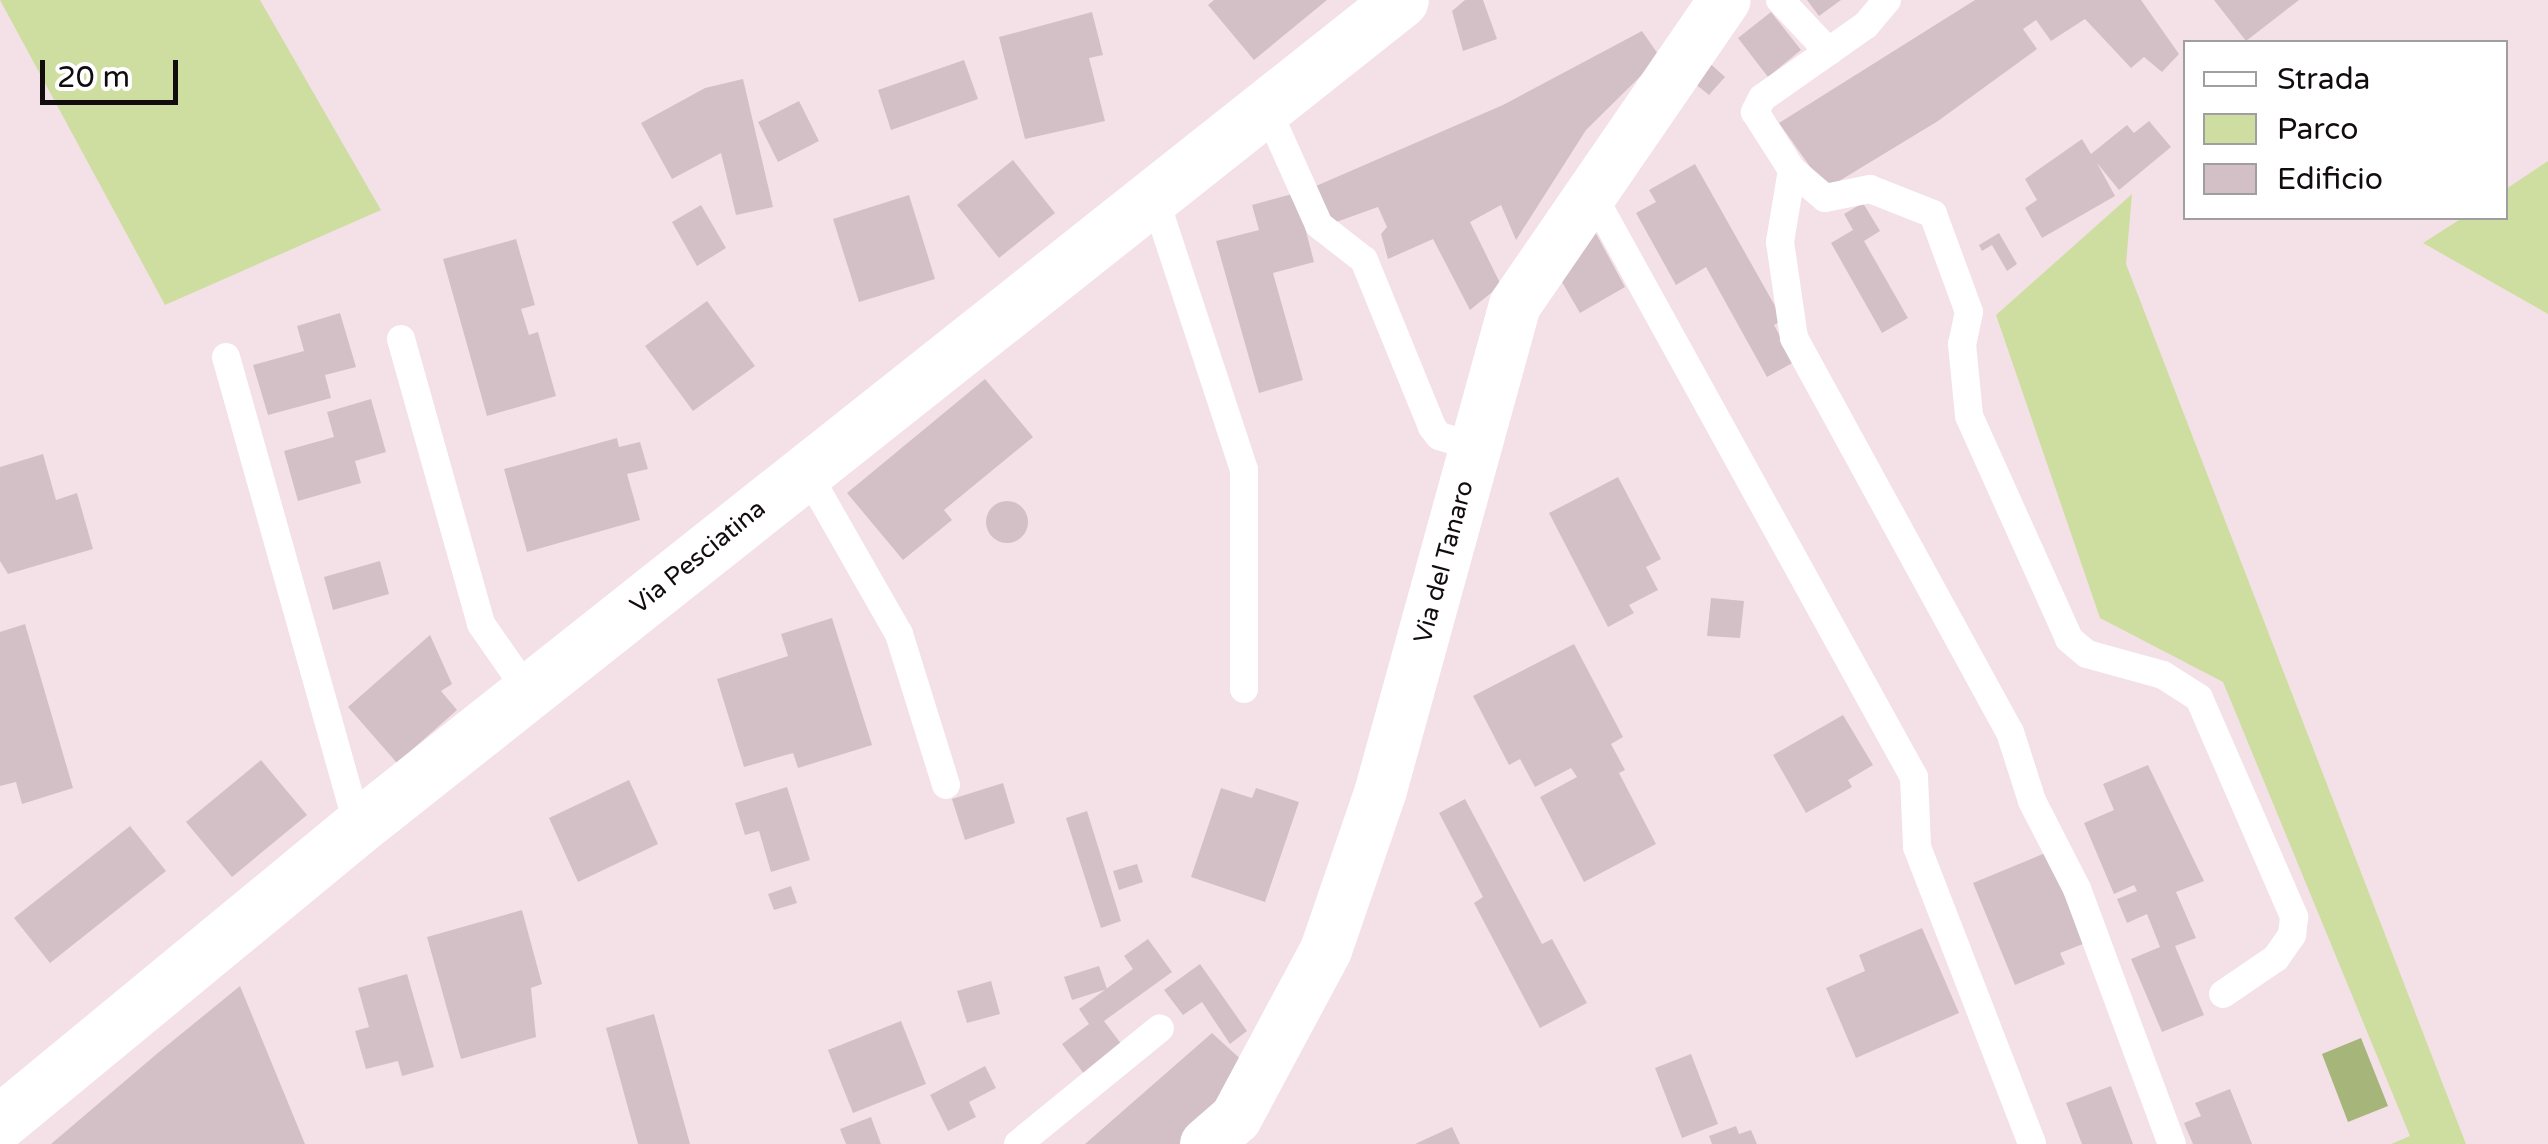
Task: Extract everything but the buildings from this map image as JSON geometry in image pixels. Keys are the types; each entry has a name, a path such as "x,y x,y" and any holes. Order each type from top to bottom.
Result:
{"main road":[{"name":"Via Pesciatina","path":"0,1122 358,828 1401,0"}],"street":[{"name":"Via del Tanaro","path":"1206,1144 1236,1118 1326,950 1382,790 1515,305 1725,0"}],"lane":[{"path":"1780,0 1829,52"},
{"path":"1887,0 1866,25 1762,98 1755,112 1792,170 1824,198 1870,189 1933,214 1969,312 1962,344 1969,416 2069,639 2087,654 2163,675 2199,698 2294,917 2292,935 2276,958 2223,994"},
{"path":"1266,107 1319,225 1364,260 1432,426 1439,436 1476,448"},
{"path":"1792,170 1780,242 1794,338 2010,732 2032,801 2077,889 2172,1144"},
{"path":"1592,194 1914,777 1917,847 2032,1144"},
{"path":"1154,196 1244,470 1244,690"},
{"path":"400,339 481,624 529,693"},
{"path":"226,357 358,828"},
{"path":"806,471 892,620 946,786"},
{"path":"1018,1144 1160,1028"}],"green space":[{"path":"0,0 260,0 381,210 165,305"},
{"path":"2548,161 2548,314 2423,243 2459,220 2508,220 2508,188"},
{"path":"2132,194 2126,264 2466,1144 2391,1144 2410,1136 2223,682 2100,618 1996,315"}],"shaded area":[{"path":"2361,1038 2388,1106 2348,1122 2322,1054"}]}
